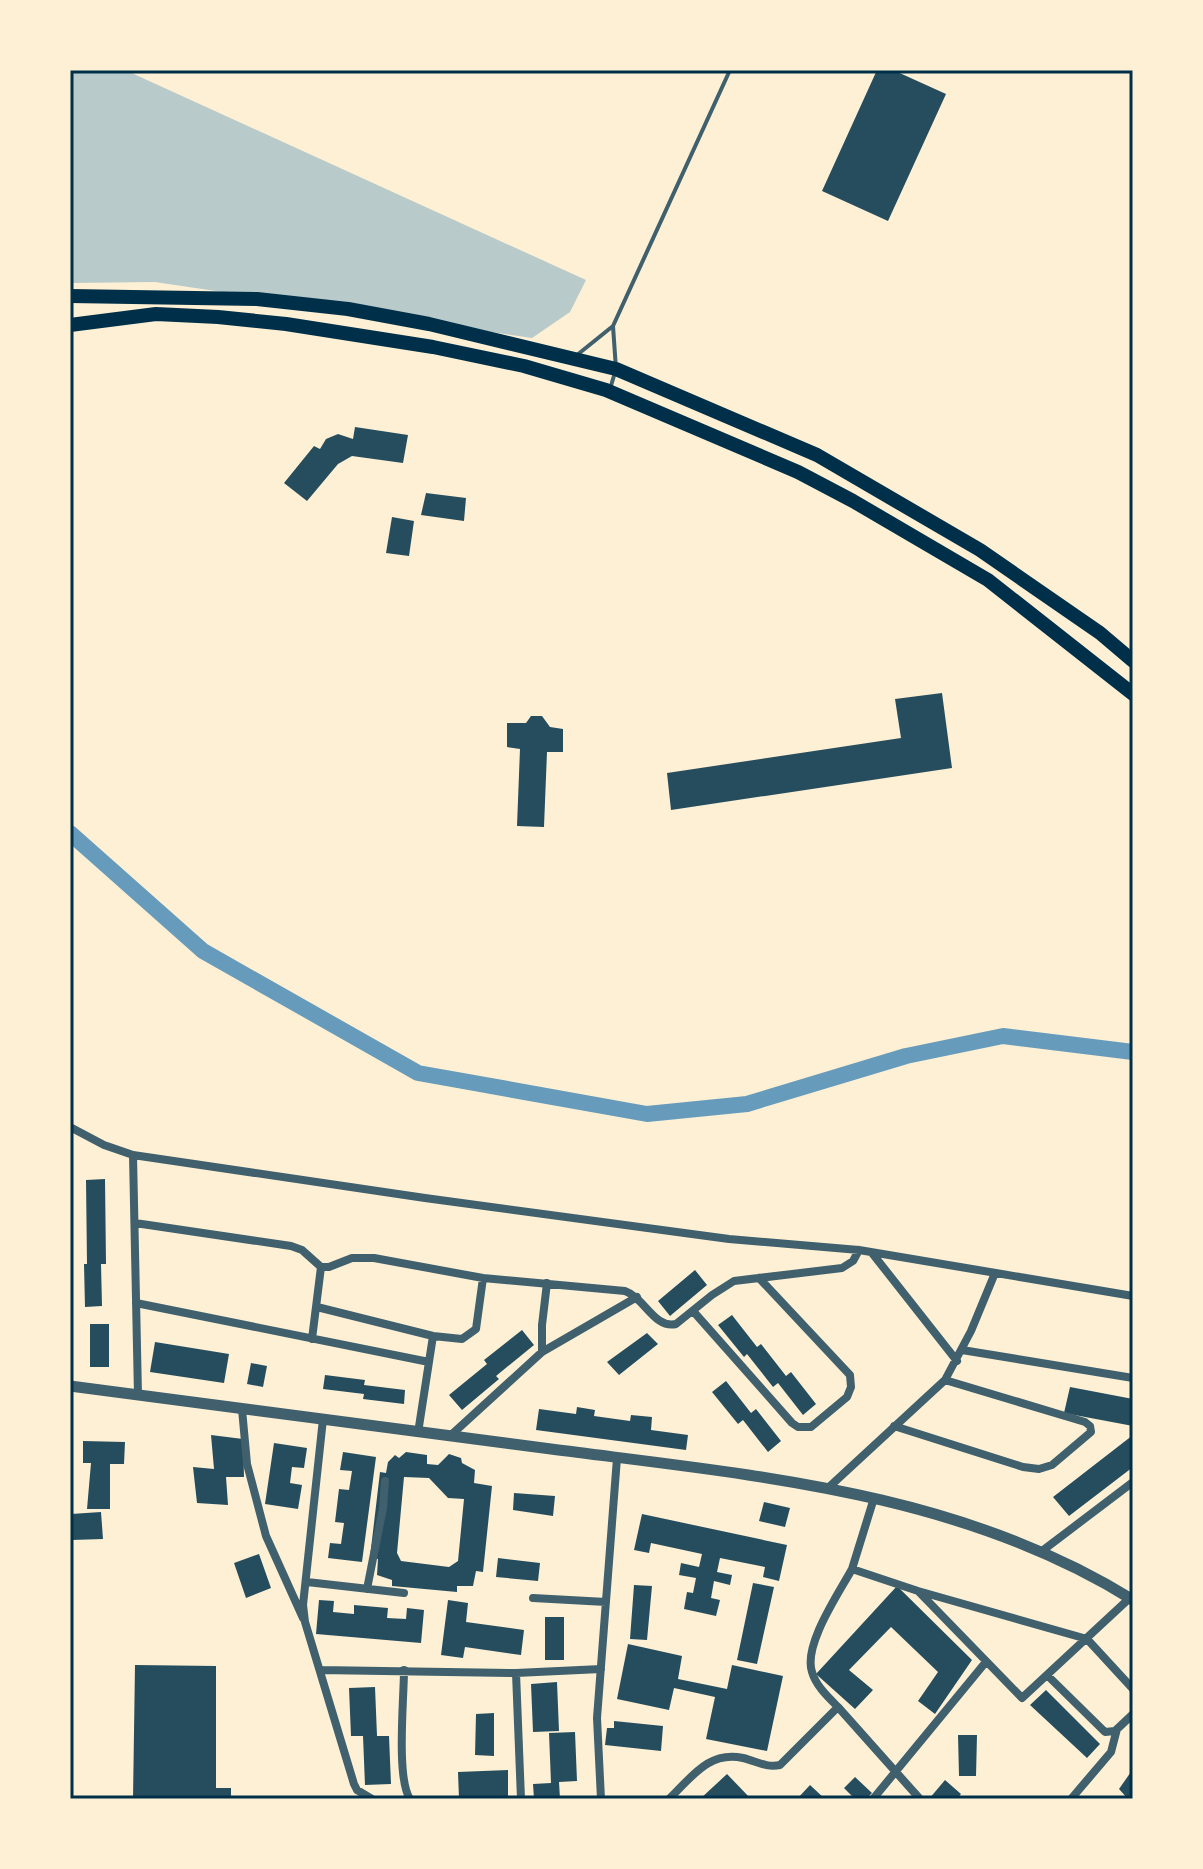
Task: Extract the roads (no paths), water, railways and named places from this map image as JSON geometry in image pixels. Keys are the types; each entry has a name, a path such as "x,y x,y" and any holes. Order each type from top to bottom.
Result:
{"highway":[{"path":"70,296 257,299 348,309 429,324 616,369 817,455 980,550 1100,633 1133,661"},
{"path":"70,325 156,314 286,324 433,347 566,377 609,392 798,472 853,501 988,580 1133,694"}],"street":[{"path":"70,1127 104,1145 133,1155 729,1239 859,1250 1133,1296"},
{"path":"133,1155 138,1395"},
{"path":"135,1223 291,1246 302,1250 321,1267"},
{"path":"321,1267 365,1257 483,1278 615,1289 637,1297 664,1325 676,1324 734,1281 842,1268 853,1261 859,1250"},
{"path":"871,1253 957,1361"},
{"path":"312,1339 321,1267"},
{"path":"828,1488 945,1380 957,1361 995,1273"},
{"path":"317,1307 433,1336 462,1339 473,1333 478,1323 483,1278"},
{"path":"693,1311 792,1423 803,1428 811,1427 847,1397 851,1387 850,1375 759,1278"},
{"path":"542,1352 547,1283"},
{"path":"450,1436 542,1352 637,1297"},
{"path":"136,1303 429,1362"},
{"path":"418,1433 433,1336"},
{"path":"962,1350 1133,1378"},
{"path":"894,1426 1023,1467 1039,1469 1052,1465 1091,1432 1085,1422 945,1380"},
{"path":"70,1386 828,1488 937,1514 1042,1551 1132,1597 1022,1698 918,1591"},
{"path":"242,1409 249,1472 266,1536 305,1622 354,1784 368,1798"},
{"path":"305,1622 303,1605 323,1419"},
{"path":"601,1799 597,1749 617,1458"},
{"path":"367,1589 383,1508 385,1481"},
{"path":"1042,1551 1133,1482"},
{"path":"874,1498 852,1569 819,1631 811,1655 811,1668 815,1679 838,1707 920,1799"},
{"path":"852,1569 1087,1639 1133,1689"},
{"path":"307,1582 404,1593"},
{"path":"533,1598 606,1602"},
{"path":"873,1799 985,1663"},
{"path":"320,1670 516,1673 601,1669"},
{"path":"404,1670 402,1760 404,1783 410,1799"},
{"path":"516,1673 521,1799"},
{"path":"1048,1676 1100,1729 1109,1732 1117,1729 1133,1714"},
{"path":"669,1799 705,1765 722,1756 780,1765 838,1707"},
{"path":"1071,1799 1111,1752 1117,1729"}],"lane":[{"path":"566,377 574,358 613,326 730,70"},
{"path":"609,392 616,369 613,326"}],"waterway":[{"path":"70,833 203,951 418,1073 647,1114 747,1104 906,1056 1003,1036 1133,1052"}]}
